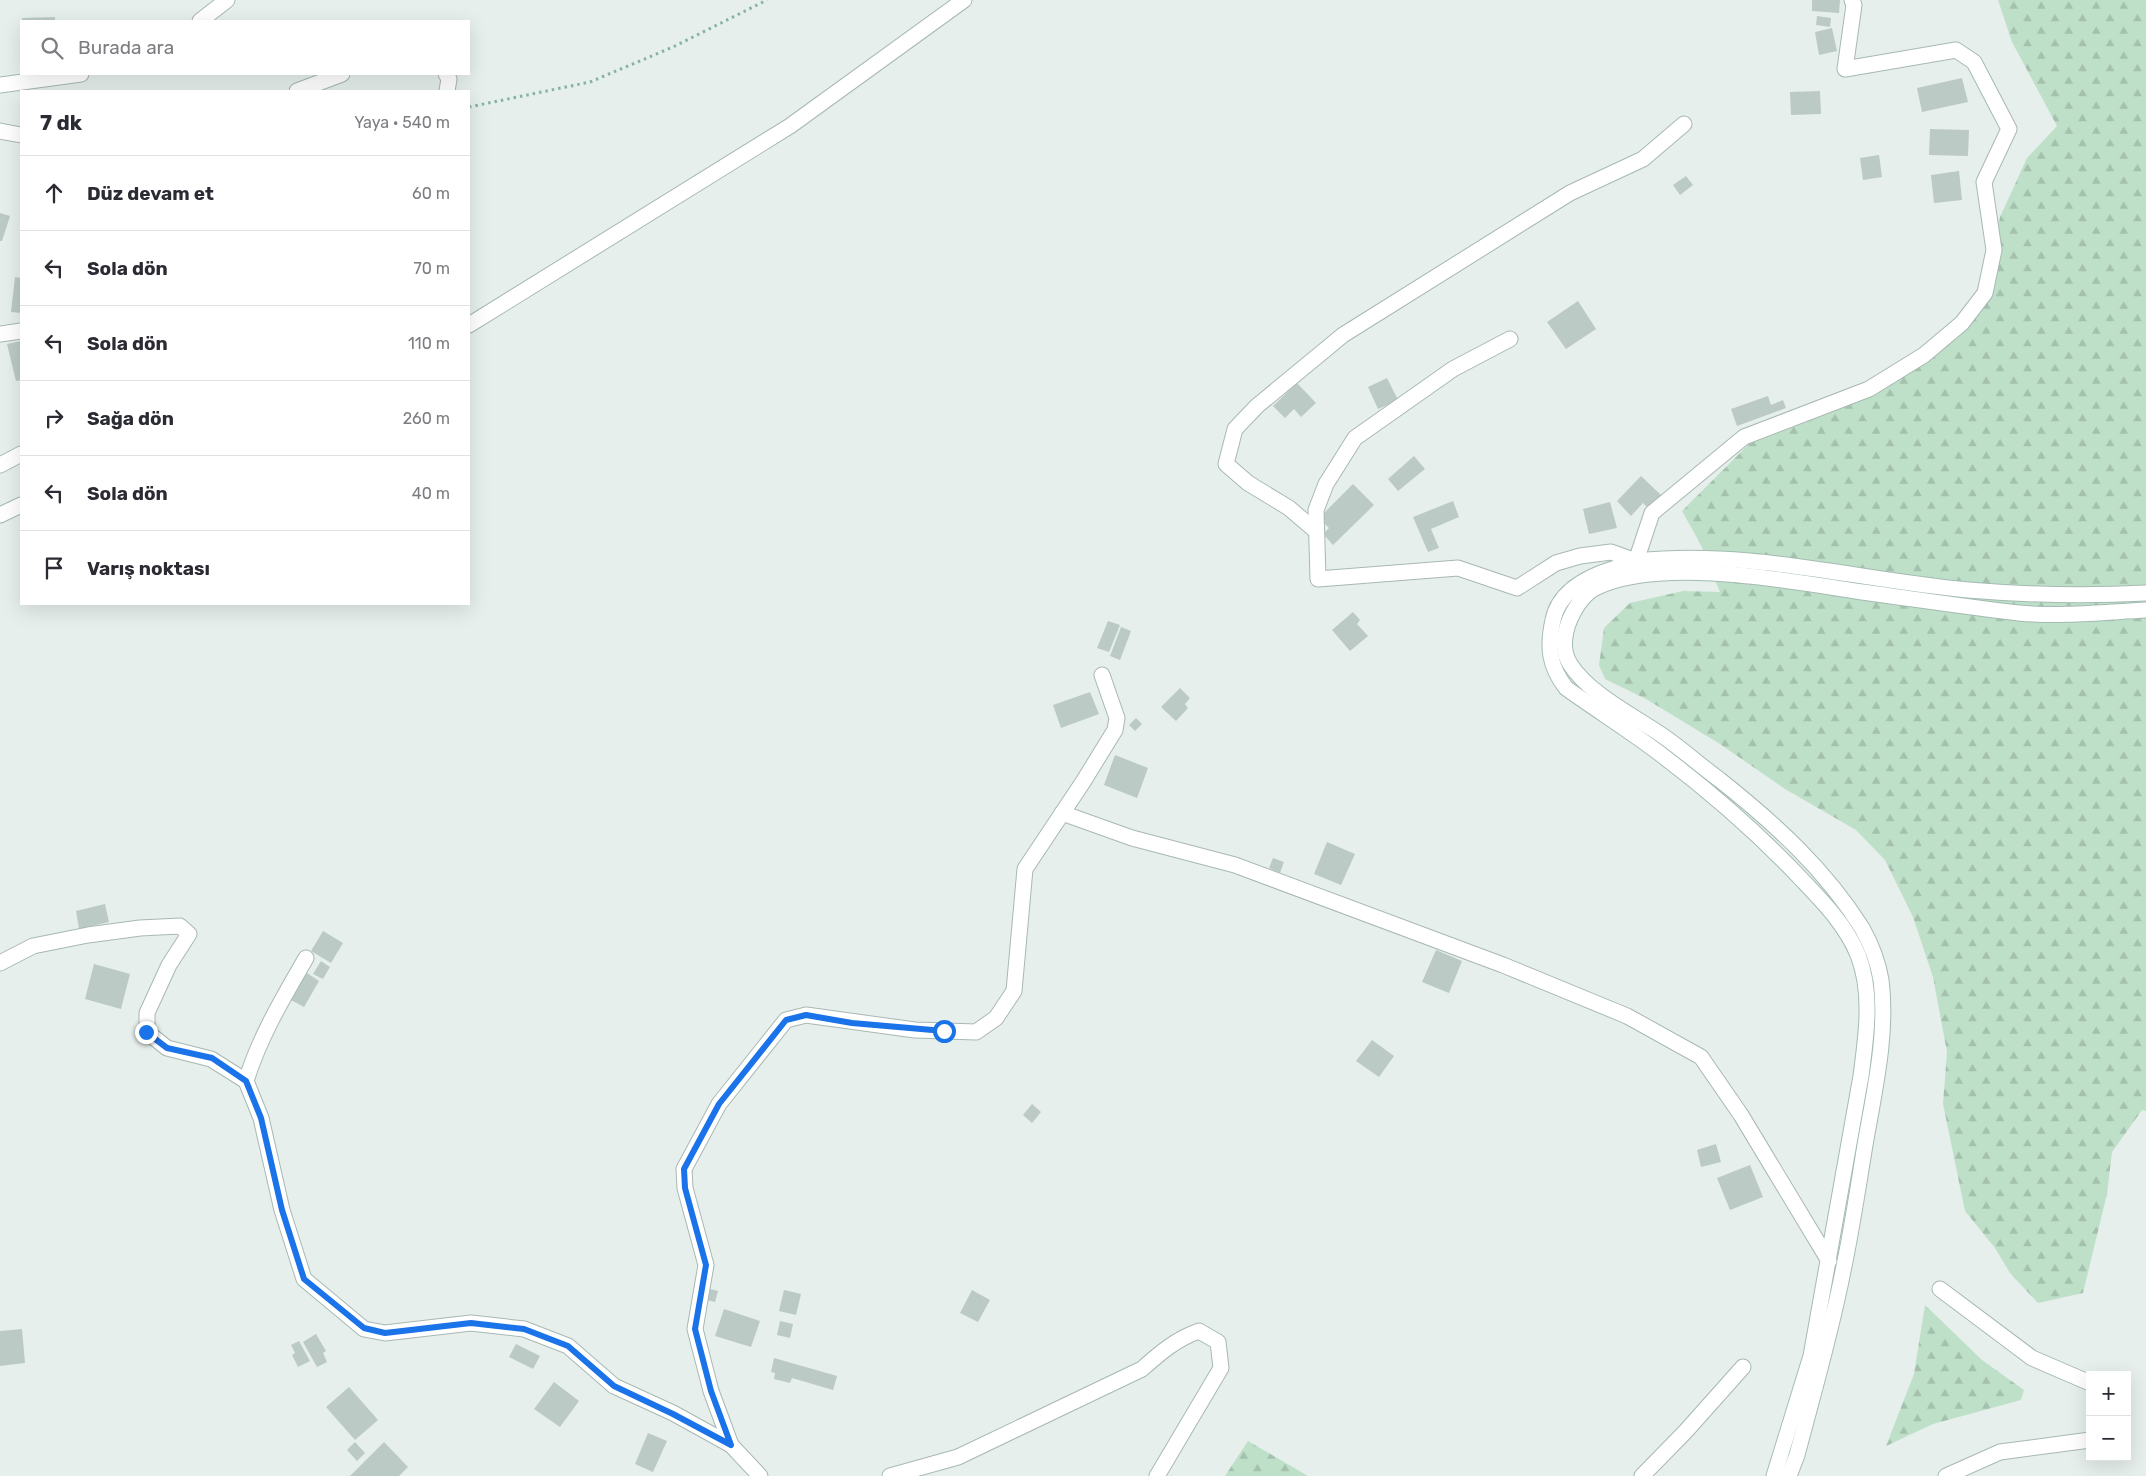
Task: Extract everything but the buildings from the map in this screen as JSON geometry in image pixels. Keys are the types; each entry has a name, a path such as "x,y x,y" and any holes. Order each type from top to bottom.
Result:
{"street":[{"path":"201,20 227,0"},
{"path":"470,324 790,126 964,0"},
{"path":"1636,562 1652,513 1744,437 1870,389 1924,355 1962,323 1985,293 1994,250 1984,182 2009,129 1974,62 1956,50 1845,69 1854,6 1852,0"},
{"path":"0,84 73,75"},
{"path":"300,90 339,75"},
{"path":"447,75 449,78 447,90"},
{"path":"1316,531 1289,508 1248,483 1226,464 1235,430 1257,406 1342,335 1570,193 1643,159 1684,124"},
{"path":"0,130 20,135"},
{"path":"0,334 20,331"},
{"path":"1510,339 1453,369 1355,438 1326,484 1316,510 1318,579 1458,568 1517,588 1556,563 1580,556 1610,552 1636,562"},
{"path":"0,465 20,455"},
{"path":"0,515 20,505"},
{"path":"1774,1476 1811,1356 1829,1261 1866,1038 1867,1012 1864,980 1858,956 1849,936 1832,911 1746,825 1662,755 1566,688 1556,674 1550,654 1550,634 1554,616 1560,602 1570,590 1594,574 1636,562 1691,559 1748,560 1910,584 2028,595 2146,593"},
{"path":"1789,1476 1797,1455 1843,1272 1875,1090 1882,1035 1881,980 1875,954 1864,931 1846,904 1819,870 1792,841 1760,812 1666,738 1589,684 1571,666 1565,654 1564,636 1570,617 1579,602 1592,589 1630,577 1663,573 1705,573 1776,578 2025,614 2146,610"},
{"path":"731,1445 711,1391 695,1329 706,1265 685,1188 684,1169 719,1104 786,1020 806,1015 915,1030 976,1032 996,1018 1014,992 1025,869 1114,730 1117,718 1102,675"},
{"path":"1062,813 1132,838 1235,865 1504,964 1627,1016 1701,1057 1741,1115 1829,1261"},
{"path":"0,964 34,946 42,944 140,928 180,926 189,934 169,965 147,1013 146,1032 167,1048 212,1058 246,1081 261,1118 282,1210 304,1279 364,1328 385,1333 471,1323 524,1329 568,1346 614,1386 673,1414 731,1445 760,1476"},
{"path":"246,1081 256,1050 272,1015 306,958"},
{"path":"1940,1289 2032,1358 2086,1381"},
{"path":"890,1476 958,1457 1142,1369 1182,1337 1200,1331 1218,1342 1221,1368 1157,1476"},
{"path":"1642,1476 1686,1431 1743,1367"},
{"path":"1946,1476 2000,1452 2086,1441"}],"path":[{"path":"470,107 590,82 673,46 767,0"}],"green space":[{"path":"1998,0 2146,0 2146,1111 2142,1110 2112,1152 2107,1194 2083,1293 2038,1303 2010,1273 1995,1248 1965,1211 1943,1104 1947,1052 1933,977 1913,917 1885,860 1856,830 1785,789 1720,744 1646,699 1605,679 1599,665 1604,628 1630,603 1683,591 1720,592 1701,545 1682,511 1749,444 1885,389 1983,305 2000,217 2027,158 2057,126 2012,42"},
{"path":"1925,1305 1982,1360 2024,1390 2021,1400 1933,1424 1886,1446 1914,1374"},
{"path":"1248,1441 1308,1476 1225,1476"}],"route":[{"path":"146,1032 167,1048 212,1058 246,1081 261,1118 282,1210 304,1279 364,1328 385,1333 471,1323 524,1329 568,1346 614,1386 673,1414 731,1445 711,1391 695,1329 706,1265 685,1188 684,1169 719,1104 786,1020 806,1015 852,1023 915,1030 944,1031"}]}
